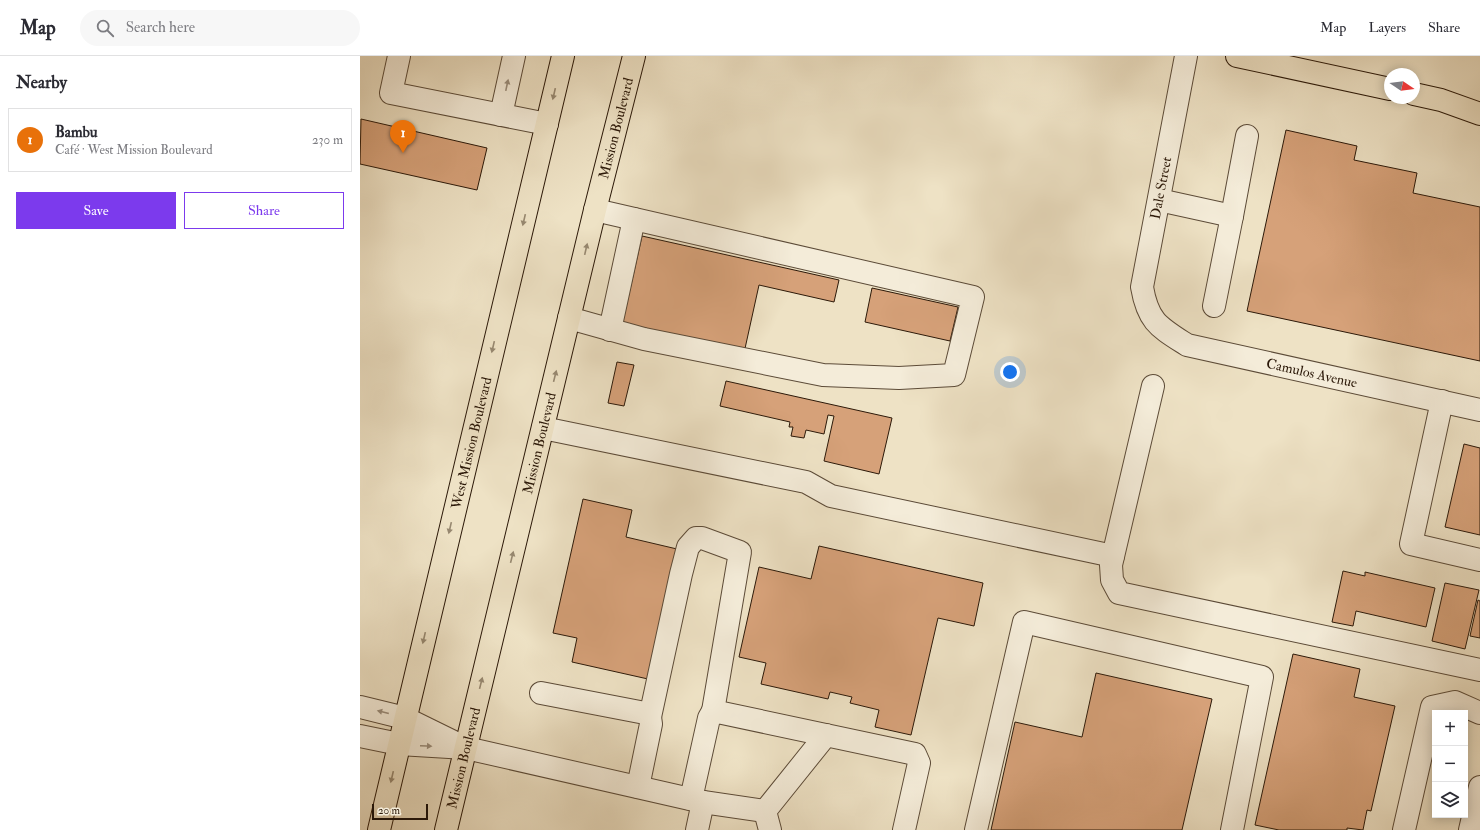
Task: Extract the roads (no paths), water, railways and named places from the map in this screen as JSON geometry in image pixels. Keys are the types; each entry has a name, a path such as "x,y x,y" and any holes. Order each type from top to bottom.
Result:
{"main road":[{"name":"West Mission Boulevard","path":"379,830 563,56"},
{"name":"Mission Boulevard","path":"446,830 595,210 634,56"},
{"path":"1237,56 1384,88"},
{"path":"1420,95 1441,100 1480,114"}],"street":[{"path":"399,56 391,92 547,124"},
{"path":"501,115 514,56"},
{"name":"Dale Street","path":"1152,318 1145,303 1142,287 1186,56"},
{"path":"1214,306 1247,136"},
{"path":"1159,200 1232,216"},
{"path":"569,318 644,339 824,376 899,378 954,375 973,297 595,210"},
{"path":"610,330 634,219"},
{"name":"Camulos Avenue","path":"1152,318 1167,332 1187,345 1480,410"},
{"path":"1153,386 1111,565 1112,580 1119,593 1480,670"},
{"path":"1442,402 1411,544 1480,560"},
{"path":"543,428 806,482 831,496 1114,556"},
{"path":"638,787 651,724 650,717 688,546 696,538 702,538 740,552 714,710 709,718 697,800 697,830"},
{"path":"976,830 1024,622 1262,677 1232,830"},
{"path":"541,693 645,713 650,717"},
{"path":"1404,830 1432,706 1455,702 1480,713"},
{"path":"360,707 405,718 466,748"},
{"path":"714,710 915,754 919,763 904,830"},
{"path":"360,736 399,744 466,748 697,800 768,821 826,735"},
{"path":"1470,830 1480,787"}],"place":[{"name":"Bambu","path":"403,153"}]}
